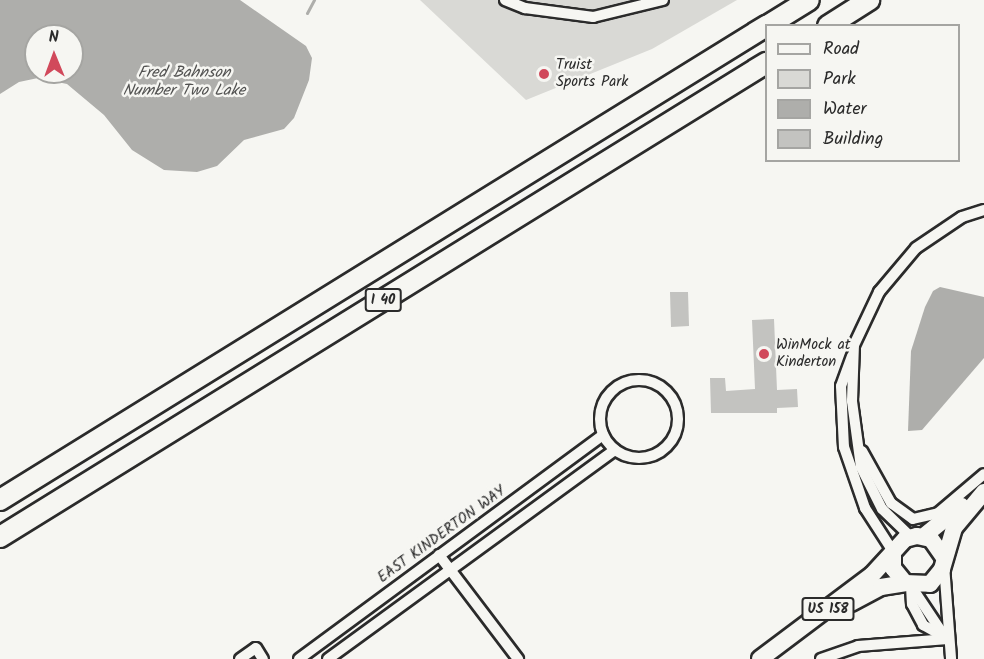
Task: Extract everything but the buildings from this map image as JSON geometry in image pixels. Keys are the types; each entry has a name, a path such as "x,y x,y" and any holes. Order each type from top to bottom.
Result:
{"highway":[{"name":"I 40","path":"770,24 809,0"},
{"path":"831,24 869,0"},
{"name":"I 40","path":"0,500 765,27"},
{"name":"I 40","path":"0,537 765,64"}],"main road":[{"path":"984,491 954,528 943,559 930,584 908,585 896,574 893,554 984,491"},
{"path":"918,536 937,543 943,559"},
{"name":"US 158","path":"760,659 848,595 893,554"},
{"name":"US 158","path":"779,659 869,592 908,585"}],"street":[{"path":"505,0 525,8 593,17 663,0"},
{"path":"893,554 865,508 844,447 840,403 845,365 852,356 879,292 916,248 962,217 984,210"},
{"path":"852,356 858,441 873,494 893,522 918,536"},
{"path":"647,381 671,396 678,423 667,448 641,459 615,450 603,435 602,407 620,385 647,381"},
{"name":"EAST KINDERTON WAY","path":"299,659 603,435"},
{"path":"858,441 891,503 913,519 938,513 984,474"},
{"path":"328,659 615,450"},
{"path":"439,555 518,659"},
{"path":"943,559 951,622 948,639 951,659"},
{"path":"908,585 948,639"},
{"path":"821,659 858,646 948,639"},
{"path":"240,659 256,648 263,659"}],"green space":[{"name":"Truist Sports Park","path":"420,0 737,0 652,49 526,100"}],"water":[{"name":"Fred Bahnson Number Two Lake","path":"0,0 240,0 306,46 312,58 309,80 294,118 284,129 244,140 217,166 197,172 164,170 132,150 104,115 67,84 84,84 84,24 24,24 24,81 0,94"},
{"path":"940,287 984,297 984,358 922,430 908,431 911,351 925,307 933,291"}],"waterway":[{"path":"307,13 314,0"}],"place":[{"name":"Truist Sports Park","path":"544,74"},
{"name":"WinMock at Kinderton","path":"764,354"}]}
